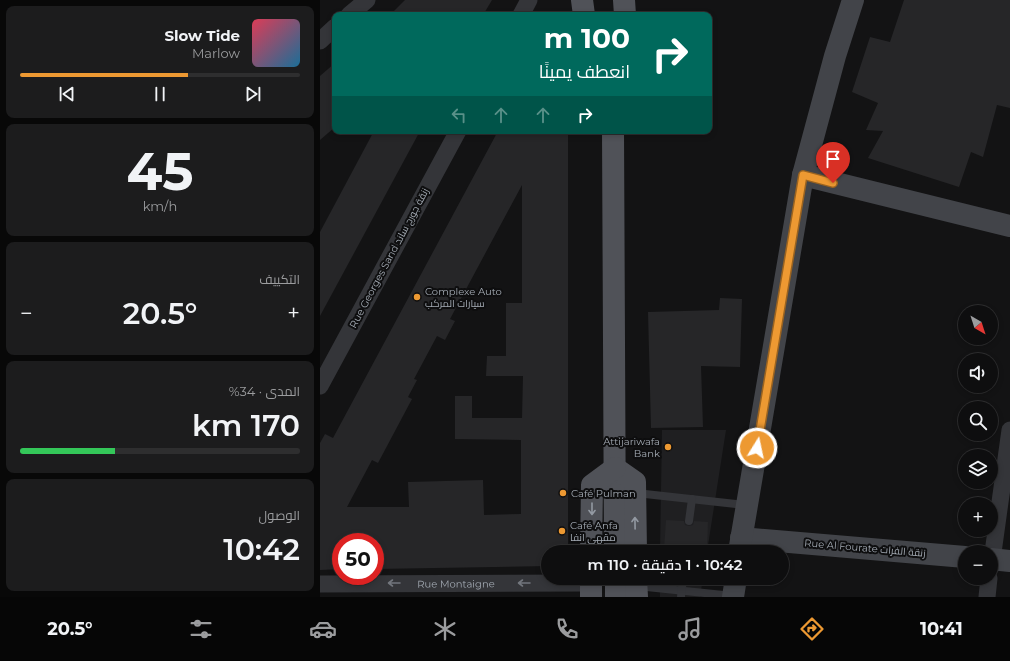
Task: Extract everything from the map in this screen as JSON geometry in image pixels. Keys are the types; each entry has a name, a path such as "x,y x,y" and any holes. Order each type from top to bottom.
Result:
{"main road":[{"path":"582,0 584,12"},
{"path":"624,0 625,12"},
{"path":"740,545 803,175 835,56 853,0"},
{"path":"613,134 615,545"},
{"path":"803,175 1010,226"},
{"path":"615,468 634,482 636,545"},
{"path":"591,545 592,485 615,468"},
{"name":"Rue Al Fourate زنقة الفرات","path":"789,548 958,557"},
{"path":"616,585 616,597"}],"street":[{"path":"353,12 367,0"},
{"path":"523,12 529,0"},
{"path":"320,40 332,30"},
{"name":"Rue Georges Sand زنقة جورج ساند","path":"320,386 456,134"},
{"path":"997,545 1010,430"},
{"name":"Rue Montaigne","path":"320,584 591,586"},
{"path":"987,597 990,585"}],"lane":[{"path":"635,493 747,506"},
{"path":"690,521 692,499"},
{"path":"637,587 681,594 734,590"}],"shaded area":[{"path":"662,430 726,430 708,545 660,545"},
{"path":"660,585 702,585 700,597 660,597"}],"building":[{"path":"405,0 492,0 485,12 393,12"},
{"path":"904,0 1010,0 1010,108 997,105 983,157 971,152 959,187 868,158 883,131 866,130 878,103 852,92 870,37 890,42"},
{"path":"332,66 332,130 320,140 320,76"},
{"path":"372,134 418,134 320,316 320,232"},
{"path":"496,134 568,134 568,545 541,545 541,566 384,569 384,533 332,533 332,569 320,570 320,443 325,434 333,438","holes":["522,185 522,303 506,303 506,356 487,356 486,376 523,376 522,418 472,418 472,396 455,396 455,439 521,440 521,514 484,515 483,480 408,482 409,507 347,507 372,460 378,463 412,399 408,397 417,380 414,379 437,336 445,340 455,321 450,319"]},
{"path":"720,298 742,299 740,367 701,366 703,427 651,428 648,312 719,310"},
{"path":"666,520 684,521 685,525 689,526 693,525 694,521 708,522 707,545 664,545"}],"place":[{"name":"Complexe Auto سيارات المركب","path":"417,297"},
{"name":"Attijariwafa Bank","path":"668,447"},
{"name":"Café Pulman","path":"563,493"},
{"name":"Café Anfa مقهى انفا","path":"562,531"}],"route":[{"path":"757,448 803,175 833,183"}]}
